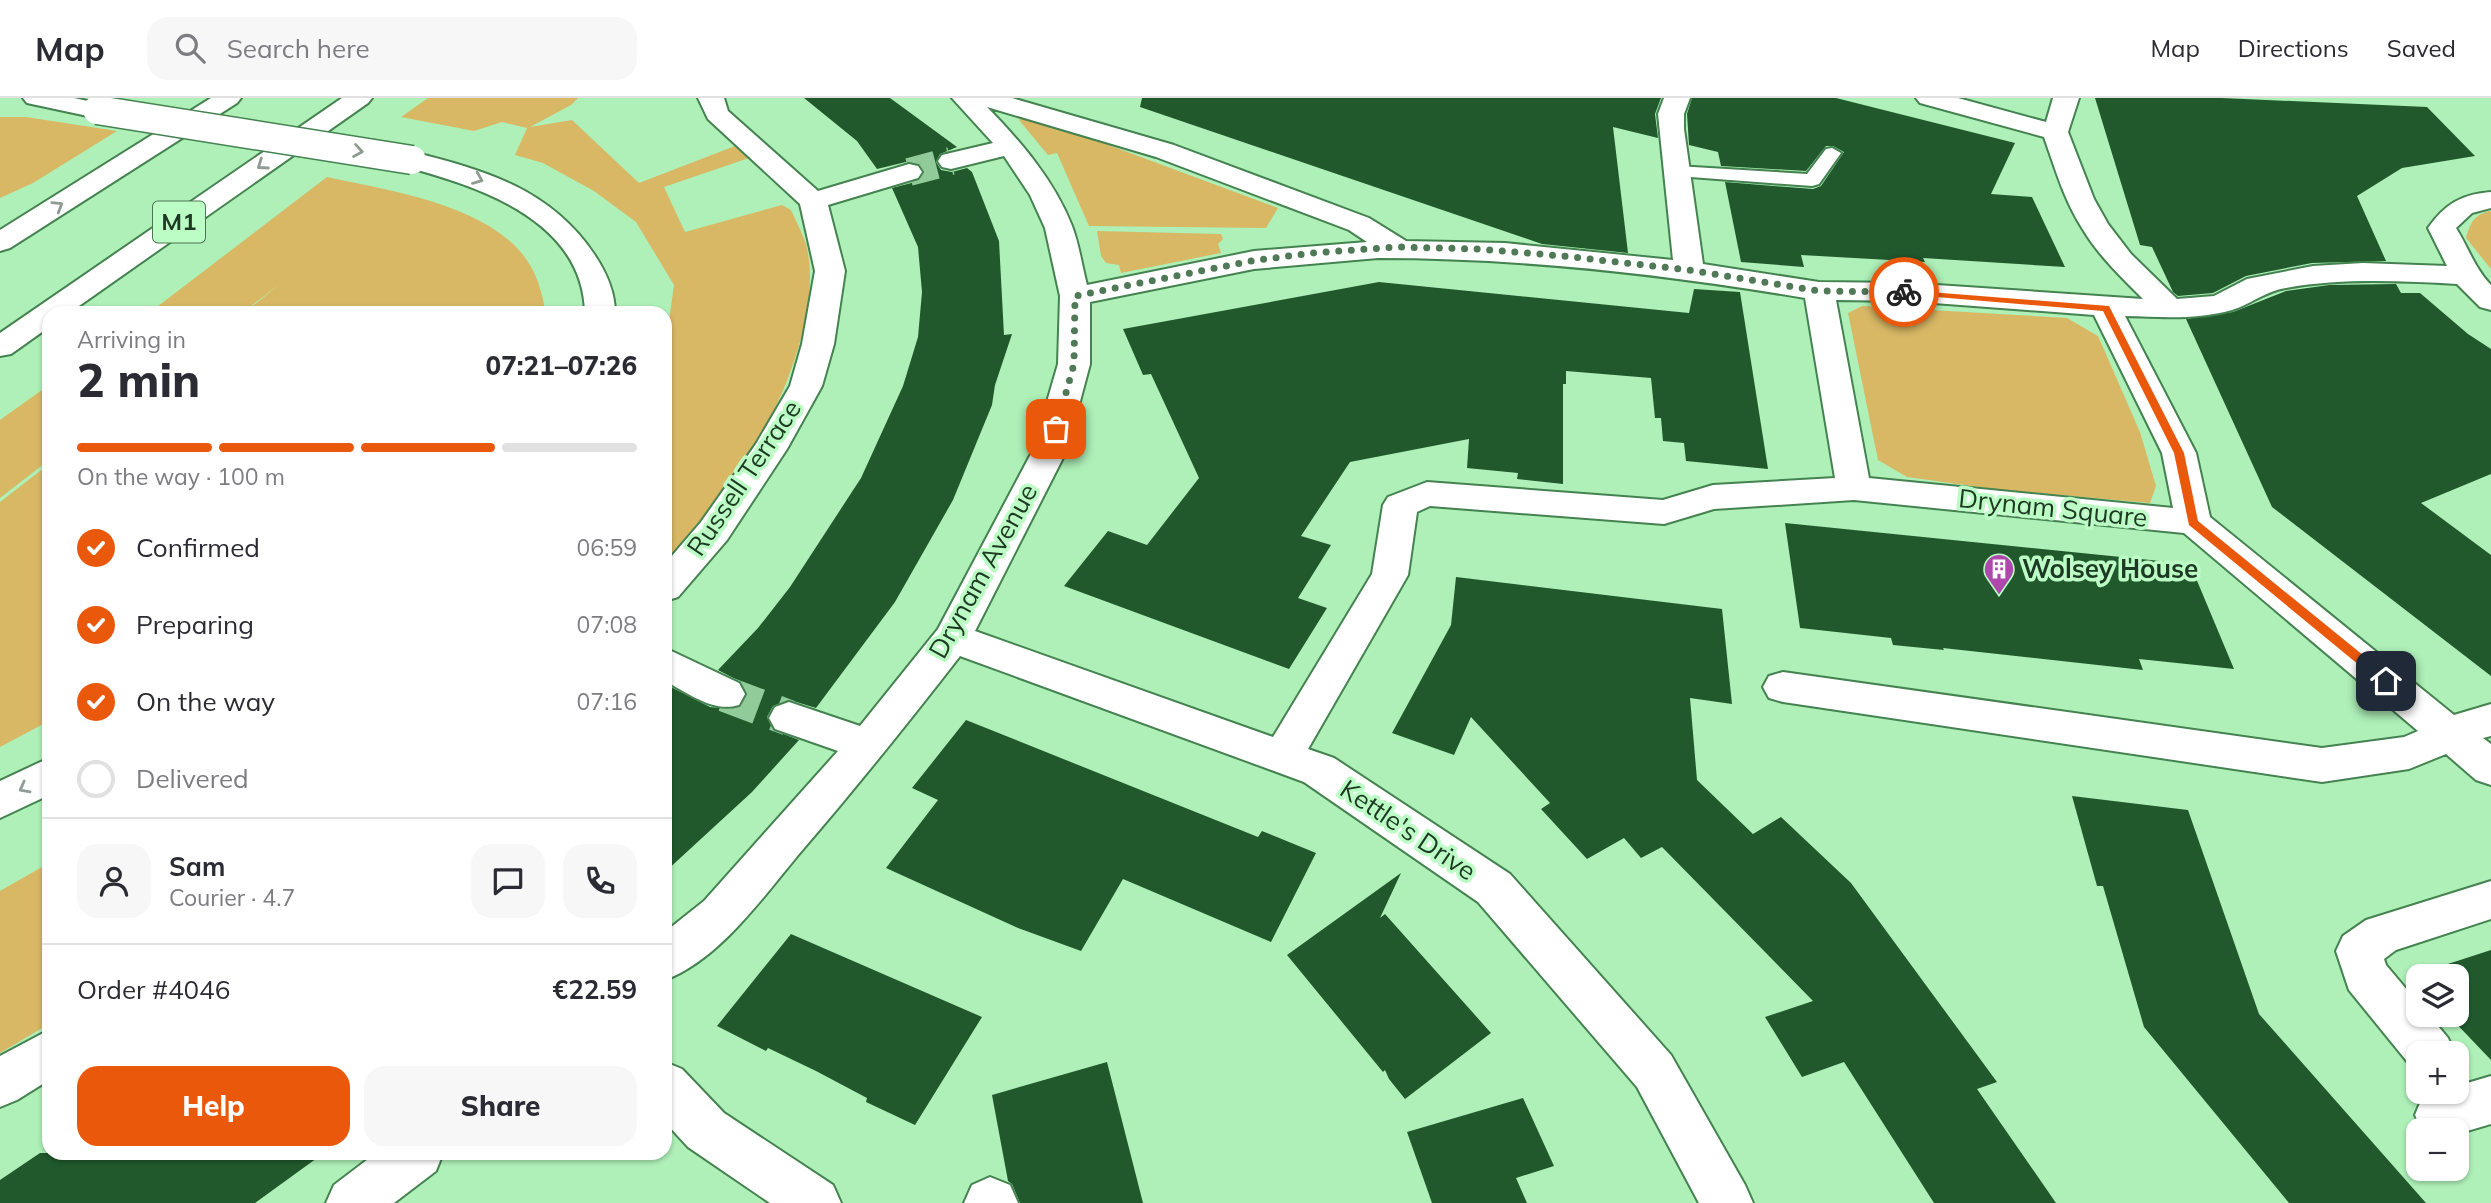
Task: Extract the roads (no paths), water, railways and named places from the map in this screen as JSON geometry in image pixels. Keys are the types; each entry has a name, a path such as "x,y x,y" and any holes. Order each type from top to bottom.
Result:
{"main road":[{"path":"36,98 412,160 468,175 515,194 535,206 567,234 595,278 599,306"},
{"path":"0,242 228,98"},
{"name":"M1","path":"59,306 359,98"},
{"name":"Drynam Avenue","path":"672,953 720,915 869,745 952,638 1050,450 1074,364 1075,296 1059,228 1044,195 1012,146 965,98"},
{"path":"985,98 1165,151 1359,224 1397,247"},
{"path":"1677,98 1671,114 1689,270"},
{"path":"1929,98 2055,132"},
{"path":"2066,98 2055,132 2066,167 2095,227 2121,260 2169,308"},
{"path":"714,106 813,201 909,172"},
{"path":"951,161 1012,146"},
{"path":"2491,200 2471,201 2452,212 2442,228 2459,257 2465,276 2491,301"},
{"name":"Russell Terrace","path":"672,580 714,531 770,449 806,386 818,344 830,271 813,201"},
{"path":"1075,296 1251,261 1312,253 1397,247 1477,249 1689,270 1819,291 1865,289 2106,308 2169,308 2216,304 2231,300 2257,285 2328,272 2390,271 2465,276"},
{"path":"1819,291 1854,488"},
{"name":"Drynam Square","path":"1283,755 1390,575 1400,505 1427,494 1664,512 1713,497 1854,488 2193,522 2179,453 2106,308"},
{"name":"M1","path":"0,347 42,318"},
{"path":"2193,522 2491,768"},
{"name":"Kettle's Drive","path":"952,638 1319,770 1494,888 1654,1071 1727,1203"},
{"path":"672,667 725,694"},
{"path":"1783,687 2322,765 2409,753 2450,733 2491,720"},
{"path":"789,718 869,745"},
{"path":"0,801 42,779"},
{"path":"2420,1041 2365,975 2359,951 2382,934 2491,900"},
{"path":"0,1083 42,1057"},
{"path":"672,1094 706,1130 815,1203"},
{"path":"352,1203 409,1160"}],"lane":[{"path":"1677,171 1812,180 1832,153"}],"tunnel":[{"path":"909,172 951,161"},
{"path":"725,694 789,718"}],"place":[{"name":"Wolsey House","path":"1999,596"}]}
